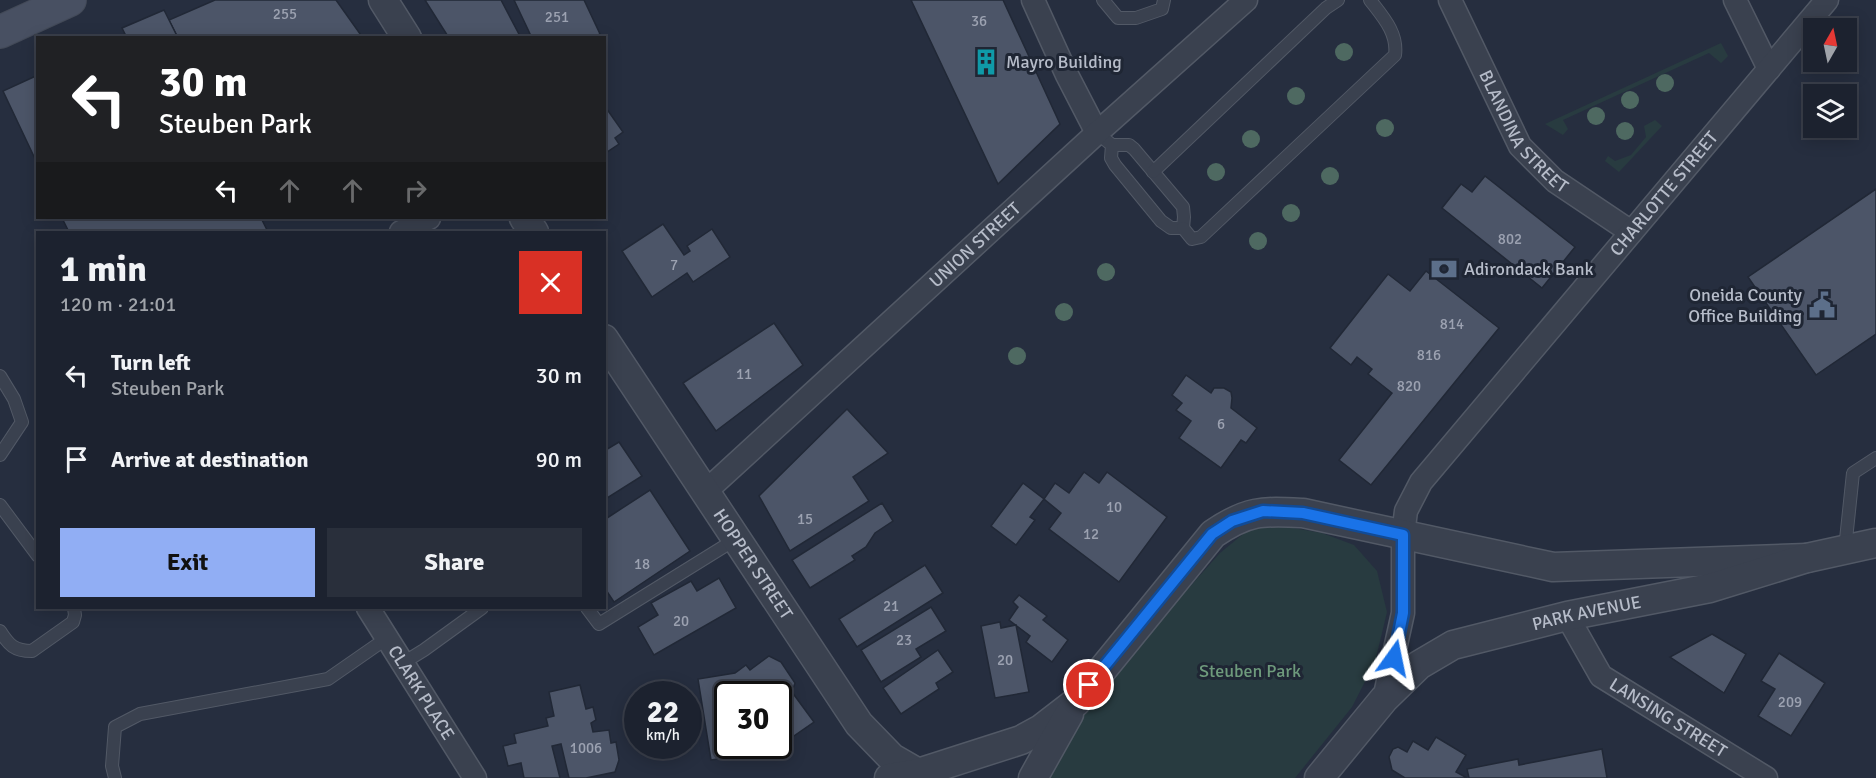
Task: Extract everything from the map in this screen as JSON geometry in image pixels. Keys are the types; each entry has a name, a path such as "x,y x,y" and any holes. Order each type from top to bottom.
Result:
{"main road":[{"path":"0,32 70,0"}],"street":[{"path":"383,0 406,36"},
{"path":"1033,0 1067,75 1105,139"},
{"name":"BLANDINA STREET","path":"1450,0 1520,146 1556,181 1631,232"},
{"path":"1735,0 1769,69"},
{"name":"CHARLOTTE STREET","path":"1403,535 1406,511 1421,482 1827,0"},
{"name":"UNION STREET","path":"705,492 1105,139 1238,3"},
{"path":"403,231 427,219"},
{"name":"HOPPER STREET","path":"606,342 859,723 892,758 920,776"},
{"path":"1033,778 1076,702 1212,534 1232,521 1263,511 1303,513 1403,535 1403,613 1384,699 1319,778"},
{"name":"PARK AVENUE","path":"1403,535 1553,567 1807,558"},
{"name":"PARK AVENUE","path":"1384,699 1419,665 1453,645 1567,616 1710,588 1807,558 1876,543"},
{"name":"CLARK PLACE","path":"369,609 475,778"},
{"name":"LANSING STREET","path":"1567,616 1601,676 1766,778"},
{"path":"889,778 920,776 1021,740 1041,729 1076,702"}],"lane":[{"path":"1103,0 1118,18 1136,18 1162,9 1164,0"},
{"path":"1153,172 1326,8 1338,0"},
{"path":"1105,139 1129,145 1183,207 1183,228 1192,239 1202,237 1395,56 1396,46 1391,28 1370,0"},
{"path":"1105,139 1115,165 1161,221 1171,228 1183,228"},
{"path":"0,376 14,399 22,422 0,455"},
{"path":"1844,550 1853,473 1876,458"},
{"path":"0,505 36,553"},
{"path":"588,609 599,624 737,538"},
{"path":"0,631 11,647 16,650 32,651 73,622 74,609"},
{"path":"403,663 481,609"},
{"path":"115,778 112,766 116,726 140,714 328,679 387,638"}],"green space":[{"path":"1721,43 1728,56 1721,63 1709,53 1563,120 1568,129 1563,135 1545,124"},
{"path":"1655,120 1662,126 1619,172 1605,161 1608,156 1615,161 1631,155 1646,137 1644,126"},
{"name":"Steuben Park","path":"1276,525 1322,533 1354,545 1377,571 1387,612 1375,662 1352,707 1295,778 1048,778 1069,734 1110,676 1220,553 1248,530"}],"building":[{"path":"215,0 336,0 362,36 177,36 169,20"},
{"path":"425,0 501,0 520,36 448,36"},
{"path":"514,0 584,0 600,34 596,36 531,36"},
{"name":"Mayro Building","path":"911,0 1003,0 1060,124 998,184"},
{"path":"164,10 177,36 122,36 125,34 122,28"},
{"path":"36,76 36,161 3,91"},
{"path":"606,108 623,132 615,138 619,144 606,153"},
{"path":"1485,176 1575,247 1542,288 1442,208 1461,184 1472,192"},
{"name":"Oneida County Office Building","path":"1876,189 1876,334 1816,375 1748,277"},
{"path":"62,219 262,219 268,231 68,231"},
{"path":"663,224 684,255 690,251 687,246 712,229 730,257 693,282 687,273 652,297 622,251"},
{"path":"1426,271 1499,328 1371,485 1339,460 1392,393 1368,374 1372,369 1357,357 1351,365 1330,348 1388,274 1410,291"},
{"path":"774,323 803,365 716,431 683,383"},
{"path":"1186,375 1211,393 1214,388 1224,388 1231,392 1231,408 1257,428 1246,443 1241,440 1221,468 1179,438 1191,421 1176,410 1182,403 1172,395"},
{"path":"847,409 888,453 853,477 869,501 790,551 759,496"},
{"path":"619,442 642,476 606,499 606,450"},
{"path":"1084,472 1099,483 1107,472 1167,517 1119,582 1049,529 1061,513 1044,499 1055,483 1069,493"},
{"path":"1023,483 1044,499 1030,517 1035,520 1016,545 991,526"},
{"path":"650,490 690,551 614,602 606,590 606,519"},
{"path":"882,503 893,521 875,533 866,547 852,556 855,560 810,588 792,560"},
{"path":"925,565 943,593 857,647 839,619"},
{"path":"719,578 736,608 654,655 638,627 658,615 651,603 691,581 697,591"},
{"path":"1019,595 1047,616 1043,620 1068,640 1052,662 1026,642 1030,636 1009,620 1018,607 1013,602"},
{"path":"931,607 946,631 916,649 921,657 881,682 861,650"},
{"path":"1000,622 1001,628 1016,625 1029,692 995,698 981,626"},
{"path":"1712,634 1746,654 1724,693 1670,657"},
{"path":"938,650 953,672 936,683 939,689 901,714 883,688"},
{"path":"1779,653 1825,683 1791,736 1758,716 1775,689 1761,681"},
{"path":"769,656 781,662 795,683 792,692 792,681 714,681 714,759 718,759 711,760 702,704 702,681 698,679 735,673 746,665 750,670"},
{"path":"580,685 586,709 593,707 596,720 591,723 593,732 609,730 611,743 616,742 619,760 615,772 586,778 569,778 561,744 552,746 560,778 524,778 521,763 508,766 503,746 516,743 514,734 548,726 546,718 554,716 549,692"},
{"path":"792,692 814,722 792,737"},
{"path":"1436,737 1466,755 1456,772 1467,778 1405,778 1392,770 1389,757 1393,749 1398,747 1407,752 1413,741 1428,750"},
{"path":"1602,749 1607,778 1469,778 1467,769 1518,759 1519,765"}],"place":[{"name":"Mayro Building","path":"986,62"},
{"name":"Adirondack Bank","path":"1444,269"},
{"name":"Oneida County Office Building","path":"1822,305"}],"route":[{"path":"1089,685 1212,534 1232,521 1263,511 1303,513 1403,535 1403,613 1394,658"}]}
